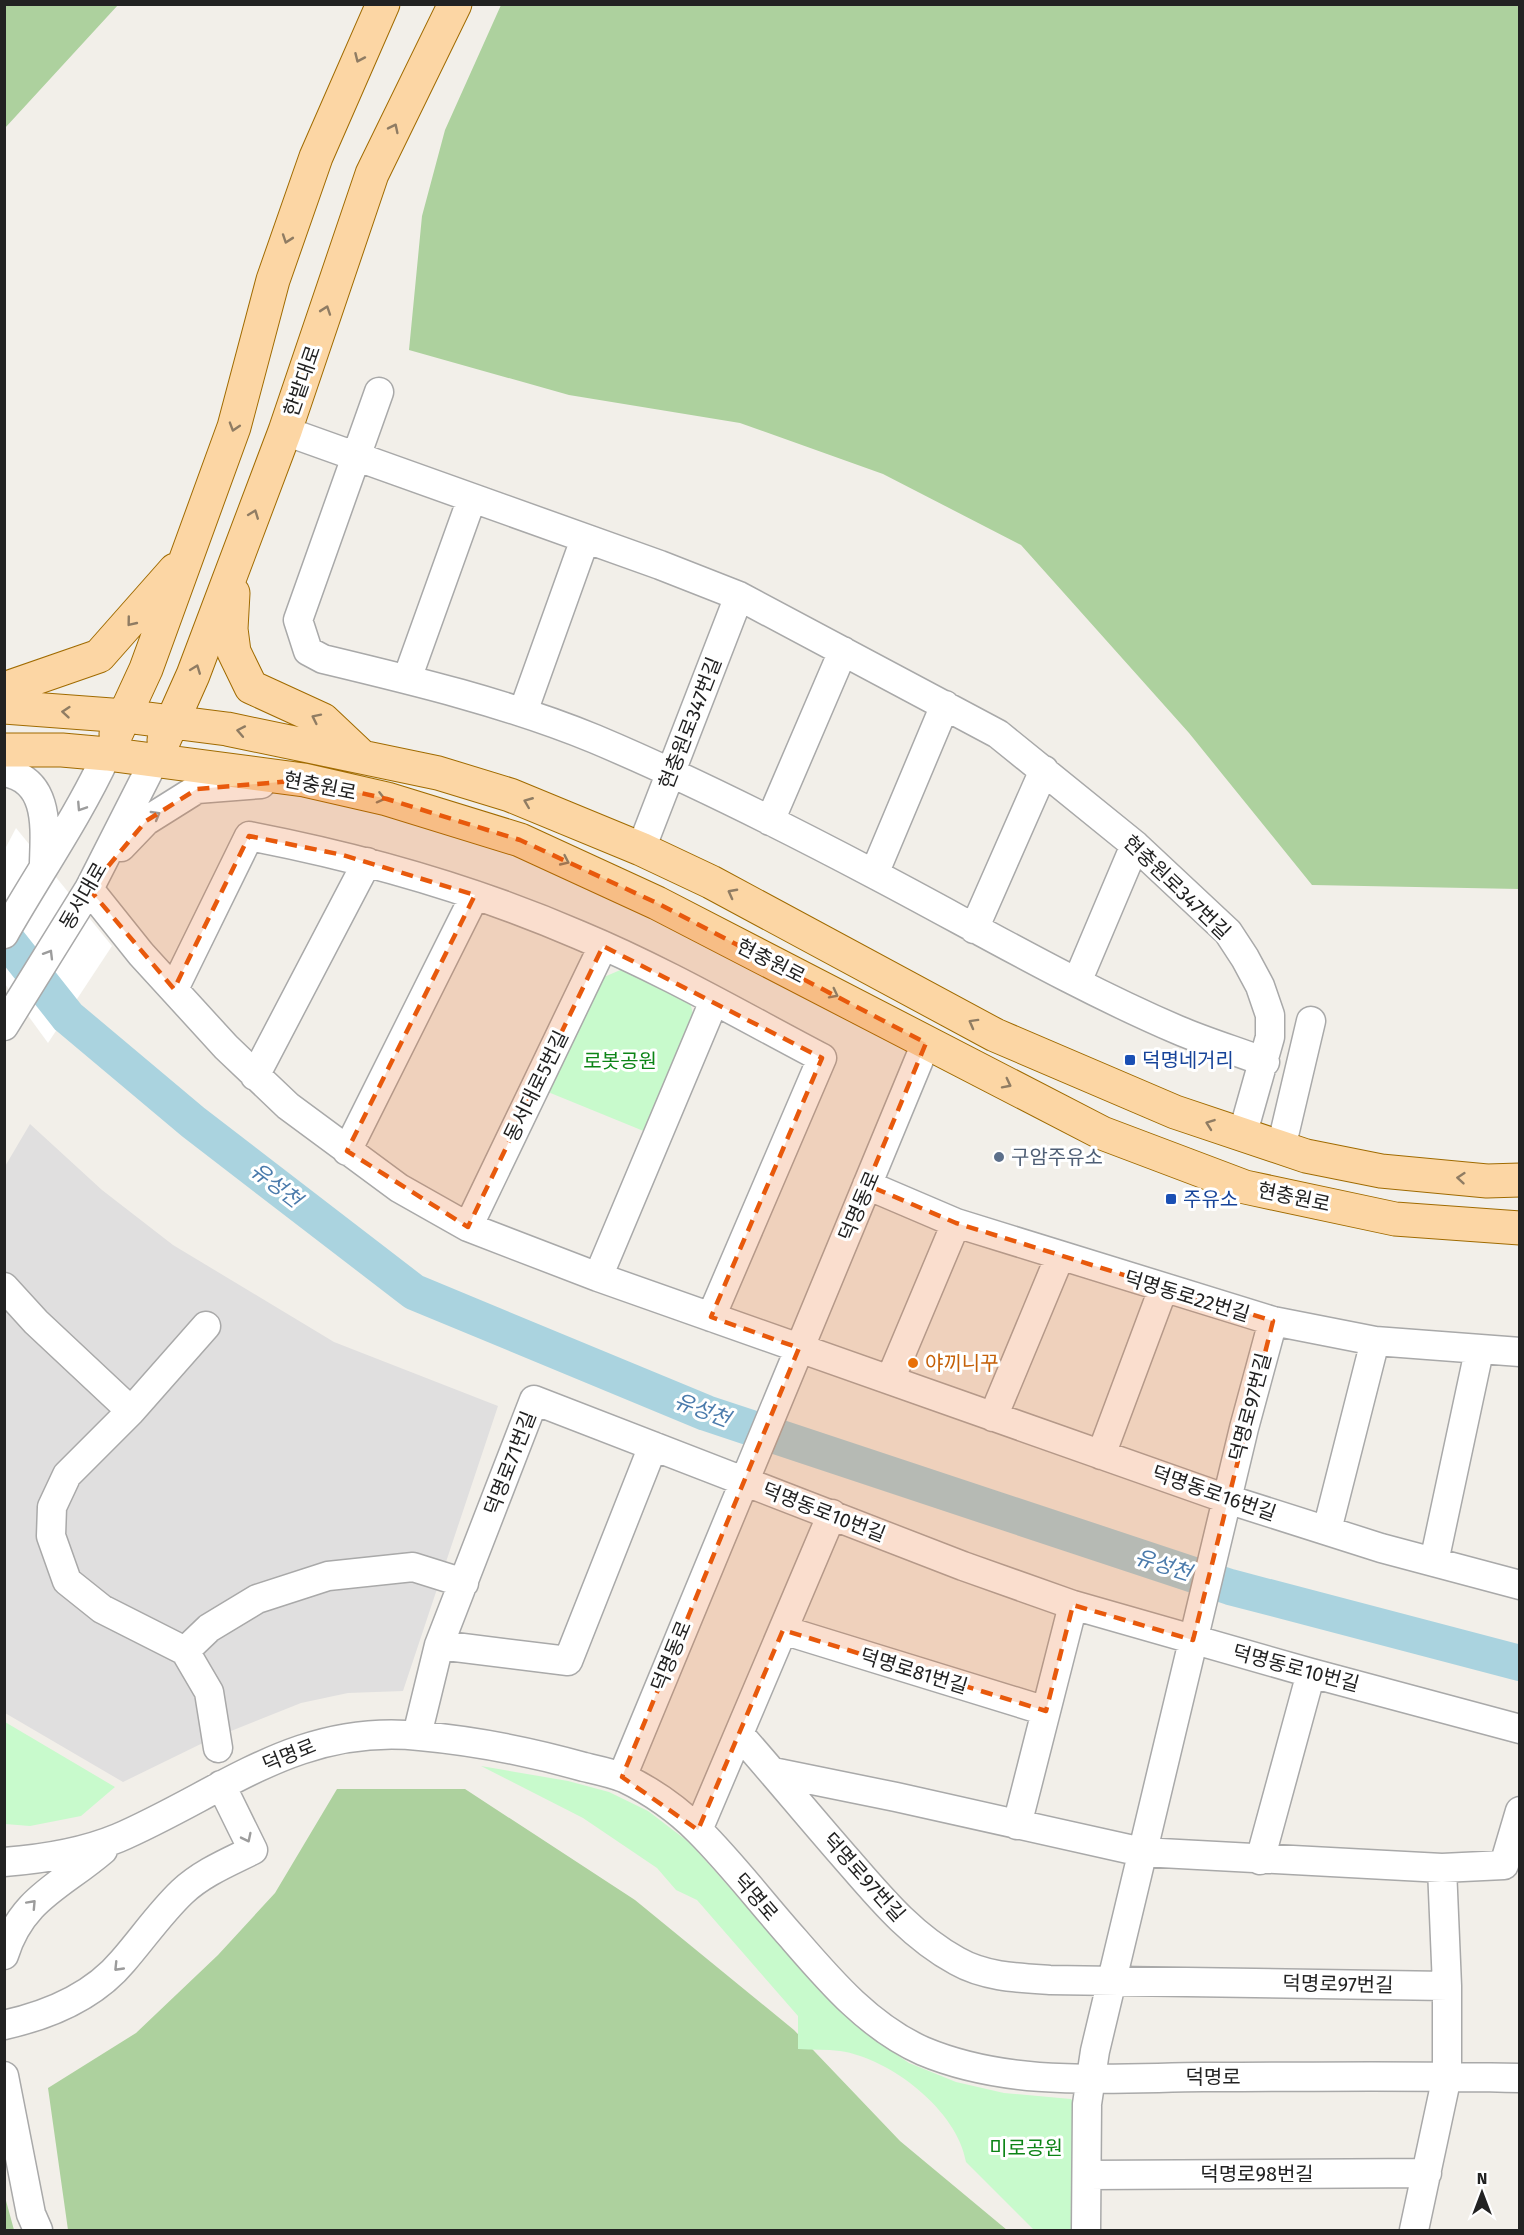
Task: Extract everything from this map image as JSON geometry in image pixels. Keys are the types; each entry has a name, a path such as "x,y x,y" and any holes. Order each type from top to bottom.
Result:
{"main road":[{"path":"107,754 146,669 234,427 273,280 316,157 383,4"},
{"name":"한밭대로","path":"154,761 193,675 285,431 372,174 455,4"},
{"path":"4,690 99,656 113,643 170,574 184,565"},
{"path":"233,568 231,629 234,652 251,687 323,720 361,755"},
{"name":"현충원로","path":"4,707 125,716 227,729 361,755 438,773 510,795 641,849 784,921 995,1035 1175,1112 1306,1156 1381,1171 1487,1180 1520,1180"},
{"name":"현충원로","path":"4,750 62,750 107,754 304,780 387,799 520,840 657,903 1102,1132 1245,1187 1395,1218 1520,1228"}],"street":[{"path":"379,392 355,454 298,620 308,651 323,659 407,679 523,712 670,772 874,874 1077,982 1178,1030 1265,1062"},
{"name":"현충원로347번길","path":"285,431 355,454 739,596 998,734 1135,845 1228,932 1245,958 1260,986 1270,1015 1270,1037 1265,1062 1242,1136"},
{"path":"407,679 472,498"},
{"path":"523,712 585,539"},
{"name":"현충원로347번길","path":"641,849 739,596"},
{"path":"770,821 843,651"},
{"path":"874,874 945,705"},
{"path":"4,934 44,863 86,798 107,754"},
{"name":"동서대로","path":"12,1015 84,897 154,761"},
{"path":"974,929 1044,770"},
{"path":"4,772 24,780 36,791 44,808 44,863"},
{"path":"304,780 197,789 146,821 125,842 84,897 141,954 255,1076 288,1106 399,1188 468,1227 711,1317 795,1358"},
{"path":"174,989 249,836 412,873 476,895 603,946 822,1058 711,1317"},
{"path":"1077,982 1135,845"},
{"path":"255,1076 367,862"},
{"path":"347,1151 476,895"},
{"name":"동서대로5번길","path":"468,1227 603,946"},
{"path":"598,1277 714,1001"},
{"path":"1281,1148 1311,1021"},
{"name":"덕명동로","path":"622,1777 926,1043"},
{"name":"덕명동로22번길","path":"867,1185 956,1223 1163,1289 1273,1321 1375,1341 1479,1351 1520,1352"},
{"path":"890,1380 956,1223"},
{"path":"993,1417 1060,1256"},
{"path":"4,1287 73,1359 131,1411"},
{"path":"1101,1455 1163,1289"},
{"name":"덕명로97번길","path":"1195,1632 1273,1321"},
{"path":"206,1326 131,1411 66,1475 52,1507 51,1536 67,1581 102,1609 185,1651 209,1692 218,1748"},
{"path":"1327,1530 1375,1341"},
{"path":"1434,1562 1479,1351"},
{"name":"덕명동로16번길","path":"795,1358 890,1380 1227,1499 1434,1562 1520,1585"},
{"name":"덕명로71번길","path":"417,1735 439,1645 534,1401 653,1446 746,1475"},
{"path":"439,1645 568,1661 653,1446"},
{"name":"덕명동로10번길","path":"746,1475 832,1514 963,1566 1073,1605 1195,1632 1311,1673 1520,1729"},
{"path":"698,1830 832,1514"},
{"path":"185,1651 208,1628 257,1599 328,1576 413,1567 464,1583"},
{"path":"1017,1825 1073,1605"},
{"name":"덕명로81번길","path":"783,1630 1046,1711"},
{"path":"1086,2230 1090,2078 1110,1981 1195,1632"},
{"path":"1260,1860 1311,1673"},
{"name":"덕명로","path":"4,1862 39,1859 76,1852 117,1838 284,1754 325,1741 367,1736 417,1735 559,1759 622,1777 651,1793 698,1830 837,1989 882,2027 921,2050 970,2067 1012,2075 1090,2078 1447,2076 1520,2078"},
{"name":"덕명로97번길","path":"740,1735 884,1902 914,1932 958,1962 1011,1978 1447,1986"},
{"path":"773,1772 1142,1852 1260,1860 1442,1868 1504,1866 1520,1811"},
{"path":"4,2025 37,2018 68,2004 100,1984 122,1963 183,1891 216,1868 253,1850 221,1785"},
{"path":"4,1955 23,1914 38,1898 53,1885 87,1864 117,1838"},
{"path":"1414,2230 1447,2076 1447,1986 1442,1868"},
{"path":"4,2076 27,2193 38,2230"},
{"name":"덕명로98번길","path":"1086,2175 1427,2173"}],"highlighted area":[{"path":"304,780 387,799 520,840 657,903 926,1043 867,1185 956,1223 1273,1321 1193,1640 1073,1605 1046,1711 783,1630 698,1830 622,1777 799,1348 711,1317 822,1058 603,946 468,1227 347,1151 475,895 343,855 249,836 174,989 89,889 146,821 197,789"}],"shaded area":[{"path":"30,1124 102,1190 173,1245 334,1342 498,1406 403,1691 348,1693 301,1703 211,1739 123,1782 5,1713 4,1168"}],"green space":[{"path":"4,5 118,5 5,128"},
{"path":"501,5 1519,5 1519,889 1312,885 1189,733 1021,545 883,474 740,423 569,395 409,350 422,216 445,130"},
{"name":"로봇공원","path":"625,968 690,1002 694,1018 646,1132 548,1092 604,977"},
{"path":"4,1722 115,1787 81,1816 30,1826 5,1824"},
{"name":"미로공원","path":"481,1766 568,1781 609,1792 648,1811 690,1843 801,1968 865,2033 909,2063 956,2082 1004,2093 1071,2099 1077,2105 1077,2230 1034,2230 966,2162 960,2143 950,2124 936,2106 900,2076 880,2064 859,2056 835,2050 798,2049 798,2016 697,1900 676,1890 657,1868 583,1818"},
{"path":"337,1789 465,1789 635,1900 794,2030 900,2141 1007,2230 68,2230 48,2088 136,2033 218,1955 275,1893"},
{"path":"5,2197 14,2230 5,2230"}],"pier":[{"path":"16,828 112,946 48,1043 5,984 5,849"}],"waterway":[{"name":"유성천","path":"4,936 68,1017 193,1122 414,1292 706,1413 1230,1587 1520,1663"}],"place":[{"name":"덕명네거리","path":"1130,1060"},
{"name":"구암주유소","path":"999,1157"},
{"name":"주유소","path":"1171,1199"},
{"name":"야끼니꾸","path":"913,1363"}]}
